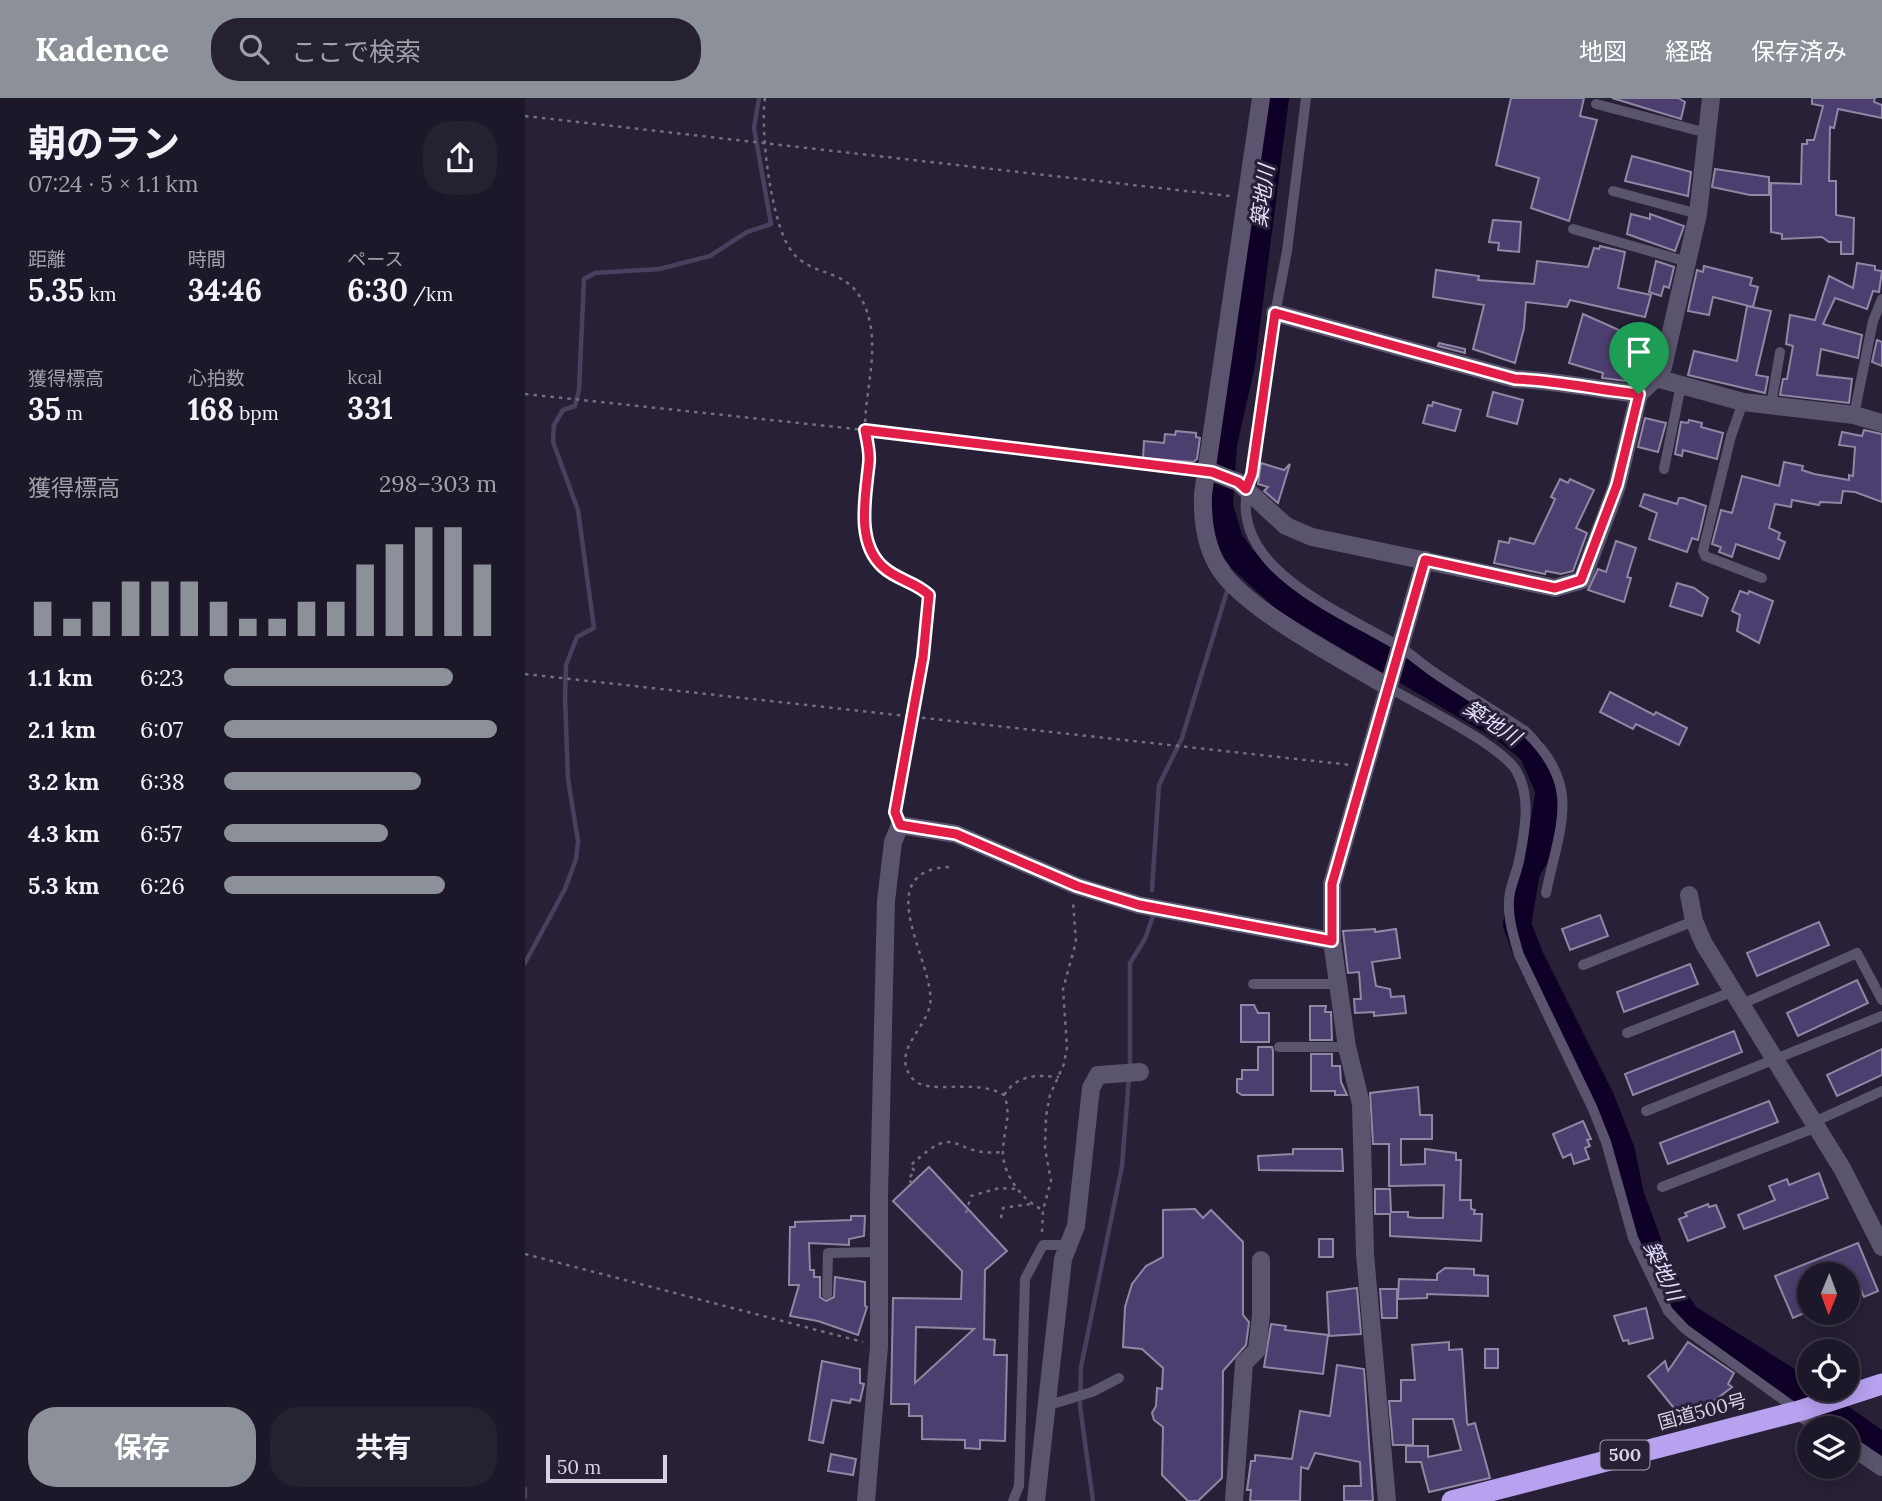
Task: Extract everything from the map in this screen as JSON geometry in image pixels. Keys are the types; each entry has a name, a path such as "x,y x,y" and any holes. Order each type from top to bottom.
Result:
{"highway":[{"name":"国道500号","path":"1452,1501 1799,1411 1882,1384"}],"street":[{"path":"1261,98 1244,197 1202,518 1212,552 1223,574 1248,600 1389,685"},
{"path":"1209,471 1242,485 1286,526 1312,537 1555,588 1581,580 1617,485 1639,394 1663,367 1698,214 1711,98"},
{"path":"1275,313 1515,379 1548,379 1594,389 1639,394"},
{"path":"1656,378 1743,402 1854,415 1882,423"},
{"path":"1387,1501 1365,1254 1361,1104 1347,1047 1332,941 1332,884 1425,560"},
{"path":"866,1501 879,1347 886,901 893,842 900,825 956,834 1077,886 1139,905 1332,941"},
{"path":"1689,895 1694,921 1704,944 1816,1125 1882,1247"},
{"path":"1036,1501 1063,1259 1076,1226 1091,1088 1098,1075 1140,1072"},
{"path":"1234,1501 1244,1363 1257,1350 1261,1315 1261,1260"},
{"path":"1799,1411 1806,1416"},
{"path":"1860,1452 1882,1467"}],"lane":[{"path":"1306,98 1287,251 1275,313 1252,474 1242,485 1249,534 1266,558 1288,578 1354,624 1399,649 1525,731 1555,764 1565,804 1546,893"},
{"path":"1596,104 1707,133"},
{"path":"1613,191 1698,214"},
{"path":"1573,229 1688,262"},
{"path":"1854,415 1873,321 1882,299"},
{"path":"1771,405 1780,352"},
{"path":"1664,469 1681,385"},
{"path":"1743,402 1731,436 1703,551 1705,556 1762,578"},
{"path":"1389,685 1500,753 1517,771 1525,796 1525,820 1520,858 1510,895 1511,926 1519,955 1606,1142 1633,1238 1668,1311 1685,1329 1799,1411"},
{"path":"1583,965 1694,921"},
{"path":"1627,1033 1738,998 1857,953 1882,999"},
{"path":"1253,984 1338,984"},
{"path":"1646,1111 1882,1016"},
{"path":"1279,1048 1347,1047"},
{"path":"1662,1187 1816,1125 1882,1091"},
{"path":"1013,1501 1019,1486 1025,1279 1043,1245 1069,1245"},
{"path":"827,1294 828,1253 879,1252"},
{"path":"1046,1406 1092,1392 1119,1378"}],"path":[{"path":"765,98 762,125 764,144 781,229 793,253 856,288 867,310 873,341 865,430 869,461 866,477 867,540 881,566 904,581 921,586 929,595 913,717 895,812 900,825"},
{"path":"525,116 1244,197"},
{"path":"525,394 865,430 1209,471"},
{"path":"525,674 1364,766"},
{"path":"949,867 935,867 923,874 913,885 908,901 912,932 930,985 930,1004 925,1022 908,1046 904,1059 915,1081 932,1088 978,1085 1004,1095 1009,1108 1003,1152 1010,1176 1031,1204 1043,1210"},
{"path":"1043,1245 1043,1210 1051,1181 1045,1148 1046,1116 1050,1095 1059,1077 1067,1047 1063,989 1076,943 1073,895 1077,886"},
{"path":"1004,1095 1021,1078 1037,1075 1059,1077"},
{"path":"912,1183 908,1179 915,1171 910,1166 932,1145 954,1141 979,1153 1003,1152"},
{"path":"966,1213 971,1196 982,1191 1018,1189"},
{"path":"1001,1218 1003,1208 1031,1204"},
{"path":"525,1254 879,1347"}],"building":[{"path":"1511,98 1584,98 1580,116 1597,120 1569,221 1531,208 1539,178 1496,165"},
{"path":"1612,98 1678,98 1685,102 1681,119"},
{"path":"1812,98 1875,98 1874,102 1882,105 1882,118 1838,109 1834,128 1830,127 1829,181 1836,181 1836,215 1854,218 1853,254 1841,254 1841,242 1829,242 1822,237 1782,239 1782,234 1771,232 1771,183 1801,184 1802,144 1807,144 1807,140 1814,140 1823,106 1812,104"},
{"path":"1632,156 1691,172 1688,196 1625,181"},
{"path":"1715,169 1769,177 1769,195 1750,195 1712,187"},
{"path":"1631,214 1650,219 1650,214 1684,226 1675,251 1627,234"},
{"path":"1493,220 1521,222 1519,252 1498,250 1499,243 1489,242"},
{"path":"1600,246 1625,252 1618,288 1651,295 1645,317 1570,300 1567,307 1526,302 1524,328 1515,363 1473,349 1484,305 1433,297 1436,270 1479,276 1478,280 1534,284 1537,261 1588,267 1594,248 1599,249"},
{"path":"1656,261 1674,267 1669,288 1664,286 1661,296 1649,292"},
{"path":"1857,263 1875,266 1875,270 1882,271 1879,292 1873,291 1867,309 1835,298 1823,324 1862,335 1858,358 1821,349 1817,375 1852,379 1849,403 1780,395 1783,379 1787,379 1793,346 1786,344 1790,315 1815,320 1829,276 1853,288"},
{"path":"1704,266 1752,278 1750,285 1758,287 1753,307 1713,297 1709,315 1688,311 1697,270 1703,272"},
{"path":"1747,306 1771,311 1756,375 1768,377 1765,393 1688,375 1694,351 1737,361"},
{"path":"1583,314 1648,343 1639,363 1634,360 1625,381 1602,378 1603,373 1569,363"},
{"path":"1877,340 1882,342 1882,366 1872,362"},
{"path":"1439,343 1465,349 1465,353 1438,346"},
{"path":"1493,392 1523,400 1517,424 1487,416"},
{"path":"1433,402 1461,410 1455,431 1423,423 1428,405 1432,406"},
{"path":"1645,418 1666,423 1658,452 1638,447"},
{"path":"1689,420 1702,423 1701,427 1723,433 1717,459 1683,450 1682,456 1675,454 1681,422 1688,423"},
{"path":"1864,430 1882,434 1882,502 1855,492 1843,491 1841,503 1820,502 1819,505 1792,500 1791,507 1775,504 1769,528 1780,533 1778,539 1785,542 1779,559 1736,544 1732,557 1719,552 1721,547 1712,544 1721,510 1732,513 1742,476 1779,486 1784,462 1803,466 1802,470 1814,474 1849,480 1849,475 1853,476 1855,447 1839,445 1842,432 1862,436"},
{"path":"1176,431 1196,433 1196,437 1200,438 1197,459 1193,462 1143,458 1144,441 1164,443 1165,434 1175,435"},
{"path":"1261,463 1284,470 1290,464 1278,503 1264,491 1268,487 1258,484"},
{"path":"1560,479 1568,483 1570,479 1594,490 1576,528 1587,533 1573,571 1561,574 1546,571 1545,574 1494,563 1499,541 1509,543 1510,538 1534,544 1555,499 1551,497"},
{"path":"1644,494 1677,504 1679,498 1683,498 1706,506 1698,540 1692,538 1687,552 1649,539 1657,513 1640,506"},
{"path":"1616,541 1636,548 1627,577 1631,578 1624,602 1588,590 1598,569 1606,572"},
{"path":"1677,583 1694,588 1708,598 1702,616 1670,606"},
{"path":"1740,591 1748,594 1749,591 1773,601 1759,643 1737,631 1740,615 1732,611"},
{"path":"1610,692 1654,715 1656,712 1687,728 1679,745 1636,724 1633,729 1600,712"},
{"path":"1600,915 1608,936 1570,950 1562,929"},
{"path":"1819,922 1829,945 1757,976 1747,953"},
{"path":"1375,929 1375,932 1396,929 1400,958 1372,962 1376,986 1390,989 1391,997 1404,996 1406,1013 1374,1016 1374,1012 1355,1013 1354,999 1361,999 1359,972 1348,973 1343,931"},
{"path":"1690,964 1698,984 1624,1012 1617,992"},
{"path":"1857,980 1868,1003 1798,1036 1787,1013"},
{"path":"1241,1005 1254,1005 1258,1013 1269,1013 1269,1042 1241,1042"},
{"path":"1310,1006 1326,1006 1325,1012 1331,1012 1332,1040 1310,1040"},
{"path":"1734,1031 1742,1052 1633,1095 1625,1074"},
{"path":"1258,1047 1272,1047 1273,1095 1242,1095 1237,1092 1237,1079 1242,1079 1242,1070 1258,1070"},
{"path":"1882,1049 1882,1075 1837,1096 1827,1075"},
{"path":"1311,1054 1332,1054 1332,1066 1340,1066 1341,1082 1347,1095 1335,1095 1335,1091 1311,1091"},
{"path":"1418,1087 1420,1115 1432,1115 1432,1139 1401,1139 1401,1165 1425,1164 1425,1149 1456,1153 1456,1160 1461,1160 1460,1200 1471,1200 1474,1214 1482,1214 1481,1241 1390,1236 1390,1214 1375,1214 1375,1189 1390,1189 1391,1212 1408,1212 1408,1217 1443,1218 1444,1185 1389,1186 1389,1144 1373,1144 1370,1093"},
{"path":"1769,1101 1778,1122 1668,1164 1660,1143"},
{"path":"1583,1121 1591,1139 1587,1140 1590,1146 1585,1148 1589,1159 1574,1164 1571,1154 1563,1158 1553,1134"},
{"path":"1293,1149 1342,1149 1343,1171 1259,1170 1258,1156 1293,1154"},
{"path":"929,1167 1007,1251 985,1270 984,1339 995,1340 994,1355 1007,1355 1005,1441 980,1440 980,1449 965,1448 965,1440 922,1439 922,1416 909,1416 909,1404 891,1404 893,1298 961,1299 962,1271 893,1201","holes":["916,1327 974,1329 915,1383"]},
{"path":"1819,1173 1828,1198 1744,1229 1738,1215 1775,1200 1769,1186 1787,1179 1789,1185"},
{"path":"1708,1204 1709,1207 1716,1205 1725,1227 1688,1241 1679,1219 1687,1216 1685,1213"},
{"path":"1195,1209 1203,1218 1211,1210 1243,1242 1243,1315 1249,1322 1246,1345 1223,1371 1222,1478 1198,1501 1188,1501 1162,1475 1163,1427 1154,1420 1152,1413 1156,1406 1157,1388 1162,1389 1163,1368 1142,1349 1123,1347 1125,1307 1132,1284 1146,1266 1163,1257 1163,1210"},
{"path":"851,1216 865,1216 864,1236 849,1239 849,1245 809,1243 810,1270 814,1270 814,1277 820,1277 820,1297 826,1301 834,1297 835,1277 865,1282 867,1307 858,1335 818,1321 790,1316 799,1285 789,1285 790,1227 795,1227 795,1222 851,1220"},
{"path":"1319,1239 1333,1239 1333,1257 1319,1257"},
{"path":"1858,1243 1878,1291 1864,1297 1860,1290 1860,1262 1810,1262"},
{"path":"1797,1267 1797,1316 1793,1318 1775,1276"},
{"path":"1445,1268 1474,1269 1474,1275 1488,1276 1488,1296 1427,1294 1427,1298 1398,1299 1399,1279 1437,1280 1437,1274"},
{"path":"1357,1288 1361,1334 1329,1336 1327,1292"},
{"path":"1380,1289 1397,1289 1397,1318 1382,1318"},
{"path":"1646,1308 1653,1338 1629,1344 1628,1340 1623,1341 1614,1316"},
{"path":"1271,1324 1286,1326 1285,1330 1328,1335 1323,1374 1264,1367"},
{"path":"1449,1342 1449,1350 1462,1349 1467,1422 1468,1425 1475,1423 1490,1478 1429,1492 1421,1462 1406,1462 1406,1446 1428,1446 1428,1457 1461,1450 1453,1419 1413,1419 1413,1445 1393,1445 1389,1401 1401,1401 1401,1380 1415,1380 1412,1345"},
{"path":"1688,1342 1734,1373 1728,1384 1732,1387 1686,1423 1648,1376 1665,1361 1668,1371"},
{"path":"1485,1349 1498,1349 1498,1368 1485,1368"},
{"path":"822,1361 860,1369 860,1383 864,1384 860,1401 851,1399 850,1403 832,1400 823,1443 809,1440"},
{"path":"1337,1365 1364,1369 1373,1501 1344,1501 1344,1486 1361,1486 1360,1462 1315,1453 1308,1469 1301,1467 1300,1501 1250,1501 1251,1490 1247,1490 1251,1461 1255,1461 1255,1455 1292,1459 1300,1411 1330,1416"},
{"path":"831,1454 856,1459 853,1475 828,1471"}],"waterway":[{"path":"525,963 565,889 576,859 578,841 568,779 566,665 577,637 594,628 578,510 553,442 554,425 563,410 575,406 579,390 584,279 595,273 659,269 710,256 747,232 771,224 754,128 759,98"},
{"name":"築地川","path":"1275,98 1241,364 1223,444 1219,506 1229,540 1241,558 1287,600 1504,728 1532,750 1550,791 1540,846 1526,872 1517,925 1530,958 1601,1100 1621,1151 1630,1195 1654,1260 1672,1296 1686,1317 1786,1380 1882,1447"},
{"path":"1228,569 1229,540"},
{"path":"1152,890 1159,785 1182,738 1228,588"},
{"path":"1130,1068 1130,963 1145,939 1153,916"},
{"path":"1093,1501 1080,1406 1081,1367 1122,1166 1129,1077"},
{"path":"525,1489 525,1497"}],"route":[{"path":"1275,313 1515,379 1548,379 1594,389 1639,394 1617,485 1581,580 1555,588 1425,560 1332,884 1332,941 1139,905 1077,886 956,834 900,825 895,812 923,657 929,595 921,586 904,581 881,566 867,540 866,477 869,461 865,430 1212,472 1238,482 1246,489 1252,474 1275,313"}]}
